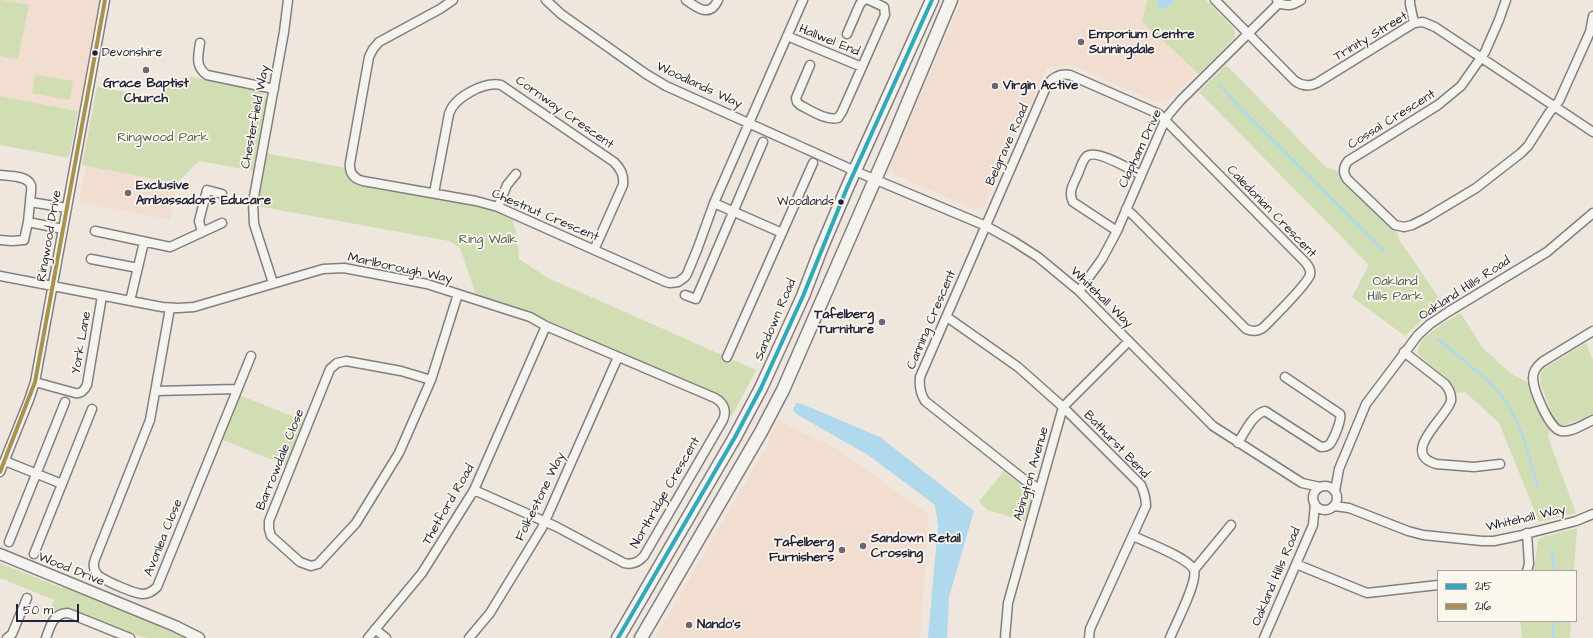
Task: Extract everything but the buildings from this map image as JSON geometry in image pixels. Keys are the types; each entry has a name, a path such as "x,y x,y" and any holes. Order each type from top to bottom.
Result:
{"main road":[{"name":"Sandown Road","path":"618,638 735,437 761,388 803,296 821,249 855,171 932,0"},
{"path":"640,638 761,432 780,396 951,0"}],"street":[{"name":"Ringwood Drive","path":"0,472 30,400 35,382 106,0"},
{"name":"Chesterfield Way","path":"273,283 256,229 253,200 284,32 288,0"},
{"name":"Chestnut Crescent","path":"453,0 440,9 379,42 373,49 369,57 350,163 351,174 359,180 476,201 498,207 670,283 678,282 685,277 690,268 714,203 803,0"},
{"name":"Woodlands Way","path":"546,0 561,14 657,81 855,171"},
{"path":"686,0 698,8 707,10 714,7 718,0"},
{"path":"847,34 860,4 864,0"},
{"path":"810,65 796,98 797,102 800,105 835,119 840,116 885,12 882,5 869,0"},
{"name":"Trinity Street","path":"1215,0 1295,81 1302,85 1310,86 1318,83 1414,23 1423,22 1430,24 1593,132"},
{"path":"1278,2 1285,6 1293,5 1301,0"},
{"path":"1410,0 1414,23"},
{"path":"1481,57 1485,52 1506,0"},
{"name":"Clapham Drive","path":"1079,292 1102,259 1117,231 1165,120 1181,100 1278,2"},
{"path":"1555,106 1562,96 1582,52 1590,32 1593,16"},
{"name":"Hallwel End","path":"787,36 862,67"},
{"path":"200,43 198,62 202,70 208,75 274,89"},
{"name":"Cossal Crescent","path":"1481,57 1461,86 1446,100 1346,163 1344,173 1347,179 1395,225 1404,227 1426,218 1476,188 1500,171 1528,146 1555,106"},
{"name":"Belgrave Road","path":"986,226 1047,85 1052,79 1064,74 1070,75 1159,114 1165,120"},
{"name":"Cornway Crescent","path":"434,194 449,114 452,106 459,99 485,85 501,85 510,89 614,162 621,170 624,179 623,184 594,250"},
{"name":"Caledonian Crescent","path":"1126,209 1246,329 1255,331 1264,327 1304,284 1310,274 1306,263 1165,120"},
{"path":"685,294 696,300 763,142"},
{"path":"1117,231 1073,202 1070,194 1073,184 1085,159 1092,154 1101,156 1141,175"},
{"path":"727,357 813,163"},
{"name":"Whitehall Way","path":"855,171 986,226 1038,257 1079,292 1213,426 1302,483 1322,487"},
{"path":"498,207 507,185 516,174"},
{"path":"0,175 27,180 30,185 28,222 24,240 12,242 0,240"},
{"path":"202,232 199,221 207,190 222,194"},
{"path":"30,202 67,208"},
{"path":"714,203 782,233"},
{"name":"Oakland Hills Road","path":"1322,487 1338,469 1366,404 1404,352 1430,324 1547,252 1593,213"},
{"path":"28,222 63,229"},
{"path":"95,231 170,247 222,223"},
{"name":"Canning Crescent","path":"986,226 920,377 919,386 925,401 1026,481 1040,489"},
{"path":"130,301 144,242"},
{"path":"91,259 138,268"},
{"name":"Marlborough Way","path":"0,276 170,308 194,307 323,269 344,268 427,284 530,318 715,398 721,402 724,408"},
{"name":"Barrowdale Close","path":"431,380 401,371 346,361 337,363 330,369 269,521 269,529 274,539 300,562 307,566 318,564 356,523 399,454 431,380 458,294"},
{"name":"York Lane","path":"35,382 75,393 80,393 84,390 87,385 102,296"},
{"name":"Avonlea Close","path":"170,308 156,391 147,430 94,563 96,572 101,578 137,593 144,594 155,589 159,583 251,356"},
{"name":"Bathurst Bend","path":"946,317 1018,366 1063,407 1141,485 1146,498 1146,506 1090,629 1089,638"},
{"name":"Thetford Road","path":"368,638 422,573 474,490 546,326"},
{"path":"1593,332 1542,362 1536,368 1533,379 1548,418 1557,429 1561,431 1571,430 1593,420"},
{"name":"Abington Avenue","path":"1005,638 1008,603 1063,407 1129,341"},
{"path":"1404,352 1445,384 1450,393 1451,400 1449,404 1426,437 1423,448 1425,457 1436,464 1474,467 1500,464"},
{"name":"Folkestone Way","path":"469,638 490,613 545,522 618,357"},
{"path":"1238,443 1255,418 1262,411 1266,411 1322,447 1331,443 1341,420 1340,414 1285,377"},
{"path":"156,391 237,389"},
{"path":"9,542 65,402"},
{"name":"Northridge Crescent","path":"545,522 624,563 632,564 639,561 644,556 723,420 725,414 724,408"},
{"path":"34,554 92,409"},
{"path":"5,461 62,484"},
{"name":"Oakland Hills Road","path":"1336,494 1338,469"},
{"name":"Whitehall Way","path":"1302,483 1314,501"},
{"path":"1322,487 1331,487 1336,494 1331,508 1320,509 1314,501 1315,492 1322,487"},
{"path":"474,490 545,522"},
{"name":"Whitehall Way","path":"1336,494 1349,508"},
{"name":"Oakland Hills Road","path":"1264,638 1313,525 1314,501"},
{"name":"Whitehall Way","path":"1331,508 1349,508 1422,535 1482,542 1494,541 1576,521 1593,514"},
{"name":"Oakland Hills Road","path":"1313,525 1331,508"},
{"path":"1194,570 1231,525"},
{"path":"1527,533 1529,564 1527,570"},
{"path":"1133,536 1182,558 1191,565 1194,570 1194,583 1170,638"},
{"name":"Wood Drive","path":"0,554 175,626 199,638"},
{"path":"1296,564 1366,593 1437,585"},
{"path":"0,636 7,638 12,634 28,598"},
{"path":"46,638 54,619 60,614 68,613 130,638"},
{"path":"375,628 386,638"}],"shaded area":[{"path":"0,0 101,0 81,111 0,96"},
{"path":"962,0 1147,0 1142,22 1197,73 1170,99 1156,102 1075,66 1066,65 1047,68 984,207 975,210 894,174 890,164"},
{"name":"Exclusive Ambassadors Educare","path":"86,165 177,183 170,220 79,202"},
{"path":"778,421 836,448 929,515 920,638 655,638 767,446 769,438"}],"green space":[{"path":"0,0 29,5 18,59 0,56"},
{"path":"1147,0 1206,0 1234,29 1235,37 1199,74 1142,22"},
{"name":"Oakland Hills Park","path":"1226,65 1326,167 1340,172 1343,180 1389,227 1396,230 1400,241 1444,305 1424,318 1405,336 1352,297 1369,265 1199,92"},
{"path":"35,75 73,81 70,100 32,93"},
{"name":"Ringwood Park","path":"186,76 258,89 265,95 267,104 254,171 199,161 177,183 82,165 97,87 154,97"},
{"path":"0,96 78,111 69,158 0,145"},
{"name":"Ring Walk","path":"265,153 346,168 351,179 359,184 489,208 512,219 517,236 519,259 548,278 756,370 732,416 729,415 728,404 720,396 531,313 476,295 460,248 449,241 257,206"},
{"path":"1460,313 1482,347 1511,374 1530,383 1546,425 1550,430 1548,437 1576,513 1539,522 1499,423 1465,392 1457,393 1452,383 1418,354 1418,348 1433,330"},
{"path":"1586,343 1593,360 1593,414 1562,426 1554,419 1540,382 1541,373 1545,368"},
{"path":"239,395 305,421 287,466 221,439"},
{"path":"1004,471 1031,493 1031,502 1025,521 987,510 979,501"},
{"path":"1577,528 1574,570 1534,570 1538,540 1543,537"},
{"path":"0,563 62,588 63,586 187,638 147,638 130,633 73,610 50,611 54,600 0,578"},
{"path":"1520,622 1571,622 1570,638 1522,638"}],"water":[{"path":"1157,0 1175,0 1162,9 1158,6"},
{"path":"796,403 802,404 880,437 974,511 949,597 947,638 928,638 938,526 935,505 868,455 798,415 793,410"}],"waterway":[{"path":"1220,85 1238,106 1384,251"},
{"path":"1438,339 1481,375 1503,397 1522,433 1537,485"},
{"path":"1552,550 1554,570"},
{"path":"1553,638 1554,622"}],"transit line":[{"name":"216","path":"0,472 35,382 105,0"},
{"name":"215","path":"618,638 735,437 761,388 803,296 847,188 932,0"}],"place":[{"name":"Emporium Centre Sunningdale","path":"1081,42"},
{"name":"Devonshire","path":"95,53"},
{"name":"Grace Baptist Church","path":"146,70"},
{"name":"Virgin Active","path":"995,86"},
{"name":"Exclusive Ambassadors Educare","path":"128,193"},
{"name":"Woodlands","path":"841,202"},
{"name":"Tafelberg Turniture","path":"882,322"},
{"name":"Sandown Retail Crossing","path":"863,546"},
{"name":"Tafelberg Furnishers","path":"842,550"},
{"name":"Nando's","path":"689,625"}]}
